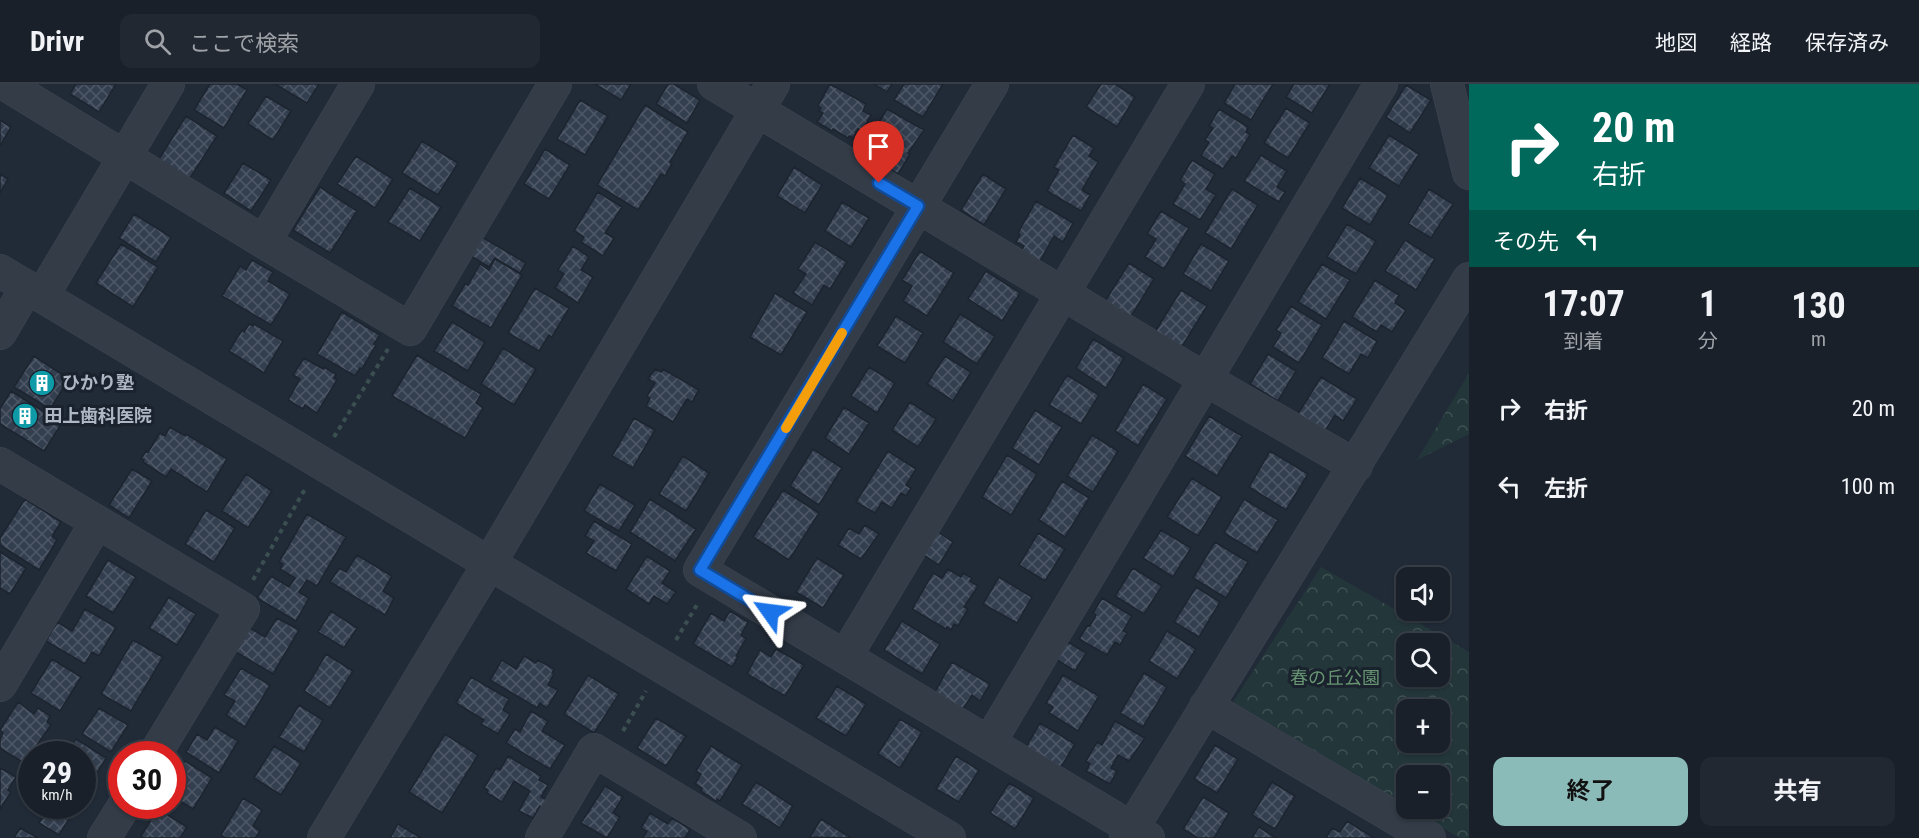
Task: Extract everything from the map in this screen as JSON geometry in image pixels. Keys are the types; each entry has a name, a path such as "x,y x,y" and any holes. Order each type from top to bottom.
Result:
{"street":[{"path":"5,84 410,329 555,84"},
{"path":"0,333 23,285 125,158 168,84"},
{"path":"264,242 358,84"},
{"path":"714,84 765,97 918,206 1205,379 1356,466"},
{"path":"992,84 700,570 989,743 1135,835 1206,706 1356,466 1469,279"},
{"path":"845,657 1188,84"},
{"path":"989,743 1381,84"},
{"path":"1447,84 1469,173"},
{"path":"324,838 765,97"},
{"path":"23,285 949,838"},
{"path":"0,464 243,609 163,741"},
{"path":"0,685 97,522"},
{"path":"1206,706 1429,838"},
{"path":"542,838 594,750 738,838"},
{"path":"104,838 116,819"}],"path":[{"path":"333,439 395,338 410,329"},
{"path":"243,609 246,592 305,489"},
{"path":"674,643 713,578"},
{"path":"607,758 646,690"}],"green space":[{"path":"1469,373 1469,434 1417,460"},
{"name":"春の丘公園","path":"1321,567 1396,610 1396,621 1415,621 1436,633 1396,633 1396,687 1450,687 1450,641 1469,652 1469,838 1460,838 1428,819 1450,819 1450,765 1396,765 1396,799 1233,702"}],"building":[{"path":"76,84 116,84 99,112 70,94"},
{"path":"210,84 237,84 247,90 224,128 194,110"},
{"path":"275,84 319,84 307,103"},
{"path":"595,84 631,84 621,100"},
{"path":"668,84 674,84 700,100 687,123 656,104"},
{"path":"830,84 866,104 863,111 871,115 862,131 858,129 853,138 849,136 848,138 833,129 832,131 817,122 823,113 819,111 821,108 818,106"},
{"path":"874,84 892,84 887,92"},
{"path":"904,84 943,84 923,117 894,100"},
{"path":"1101,84 1115,84 1135,97 1117,127 1086,107"},
{"path":"1235,84 1273,84 1251,120 1224,103"},
{"path":"1294,84 1330,84 1312,113 1286,97"},
{"path":"1406,85 1431,100 1410,133 1386,117"},
{"path":"266,96 291,111 273,140 248,124"},
{"path":"580,100 608,116 585,155 557,139"},
{"path":"645,105 688,132 670,162 672,163 665,176 661,174 638,210 597,185"},
{"path":"1286,108 1310,123 1288,158 1264,143"},
{"path":"887,109 924,130 908,153 910,154 898,174 879,163 878,166 861,152"},
{"path":"1219,109 1248,127 1246,132 1250,135 1236,158 1232,156 1223,169 1201,156 1209,142 1205,140 1213,128 1209,126"},
{"path":"186,116 217,136 190,178 159,159"},
{"path":"0,120 11,127 0,146"},
{"path":"1073,135 1094,148 1089,156 1098,162 1082,190 1090,195 1081,211 1047,191 1059,170 1054,167"},
{"path":"1389,135 1419,154 1399,186 1369,168"},
{"path":"422,141 458,163 438,195 402,173"},
{"path":"545,149 570,165 549,199 524,184"},
{"path":"1261,155 1287,171 1277,187 1285,192 1279,202 1244,181"},
{"path":"356,156 393,179 375,208 337,184"},
{"path":"1192,160 1215,174 1206,189 1216,195 1200,220 1173,204 1185,184 1180,180"},
{"path":"243,163 271,180 251,211 224,193"},
{"path":"794,167 822,185 805,213 777,196"},
{"path":"0,174 8,179 0,193"},
{"path":"983,174 1006,189 984,225 961,210"},
{"path":"1360,178 1388,195 1370,225 1342,208"},
{"path":"320,187 357,211 330,253 293,230"},
{"path":"410,188 441,207 420,241 388,222"},
{"path":"1232,189 1258,205 1231,249 1205,233"},
{"path":"1429,189 1453,204 1431,238 1408,224"},
{"path":"598,192 622,207 605,233 614,238 603,256 581,242 584,237 574,231"},
{"path":"1036,201 1073,223 1063,242 1054,236 1040,261 1022,250 1024,246 1016,242 1020,235 1018,233"},
{"path":"842,202 869,218 851,247 825,231"},
{"path":"1161,211 1189,228 1164,269 1145,257 1156,239 1147,234"},
{"path":"134,214 171,237 156,262 119,238"},
{"path":"1347,224 1376,241 1356,274 1327,257"},
{"path":"482,237 526,263 520,273 495,258 489,267 471,256"},
{"path":"1405,240 1435,259 1416,290 1385,271"},
{"path":"815,242 847,262 830,289 824,285 812,305 793,293 806,274 798,269"},
{"path":"121,244 158,267 133,307 96,283"},
{"path":"1201,244 1229,261 1211,291 1183,274"},
{"path":"573,246 589,257 581,270 593,277 578,303 555,288 564,274 558,270"},
{"path":"920,251 954,273 927,316 903,301 912,286 902,280"},
{"path":"495,259 522,275 491,328 452,306 480,264 489,270"},
{"path":"252,260 273,272 268,281 290,294 271,325 222,296 240,266 246,270"},
{"path":"1129,263 1154,279 1130,318 1104,303"},
{"path":"1322,264 1350,280 1326,319 1298,302"},
{"path":"986,271 1020,293 1002,321 968,299"},
{"path":"1375,280 1399,295 1395,303 1406,310 1392,332 1381,325 1377,332 1352,317"},
{"path":"535,288 569,308 552,337 549,335 539,351 508,333"},
{"path":"1181,290 1207,306 1181,348 1155,332"},
{"path":"775,293 807,312 781,355 750,337"},
{"path":"1291,306 1322,325 1299,363 1273,347 1281,333 1276,330"},
{"path":"342,312 380,335 362,369 360,368 355,376 317,354"},
{"path":"960,314 995,336 977,364 943,342"},
{"path":"896,316 923,333 905,363 877,346"},
{"path":"1344,321 1377,341 1368,358 1361,354 1349,374 1322,358"},
{"path":"452,322 485,342 468,371 434,351"},
{"path":"249,324 253,326 254,324 283,341 264,373 229,351 242,330 244,332"},
{"path":"1093,339 1124,358 1106,388 1076,368"},
{"path":"503,348 536,369 514,405 481,384"},
{"path":"1268,354 1296,371 1278,401 1250,384"},
{"path":"417,355 481,394 476,403 483,408 465,438 392,396"},
{"name":"ひかり塾","path":"34,356 69,379 50,409 14,387"},
{"path":"945,356 971,372 953,401 927,384"},
{"path":"304,358 336,374 334,378 337,380 317,413 305,405 303,409 288,400 300,379 293,375"},
{"path":"869,367 895,383 877,413 851,396"},
{"path":"655,369 661,372 663,369 699,390 692,402 687,399 673,422 646,406 650,398 647,396 655,383 648,379"},
{"path":"1067,375 1099,395 1081,424 1049,405"},
{"path":"1321,377 1357,399 1343,421 1335,415 1325,431 1298,414"},
{"path":"1143,384 1167,399 1138,446 1115,431"},
{"name":"田上歯科医院","path":"11,391 62,423 44,451 0,424 0,409"},
{"path":"910,402 936,419 918,447 892,430"},
{"path":"844,407 869,423 849,454 825,438"},
{"path":"1035,410 1062,427 1039,465 1012,448"},
{"path":"1209,416 1242,436 1217,476 1185,456"},
{"path":"634,418 655,430 633,468 612,456"},
{"path":"170,427 227,459 207,492 171,469 166,477 141,459 160,433 165,436"},
{"path":"1092,435 1118,451 1093,492 1067,476"},
{"path":"813,449 842,468 819,505 790,486"},
{"path":"888,451 916,469 906,485 911,488 906,496 901,493 892,508 882,502 875,513 856,502"},
{"path":"1270,451 1308,474 1286,510 1249,487"},
{"path":"1007,455 1037,474 1011,515 982,497"},
{"path":"683,456 709,473 686,511 659,494"},
{"path":"132,469 152,481 129,518 109,505"},
{"path":"246,474 272,491 248,528 222,511"},
{"path":"1192,478 1222,497 1198,536 1167,517"},
{"path":"1062,481 1089,498 1065,537 1039,520"},
{"path":"600,484 635,505 619,531 584,511"},
{"path":"783,490 819,513 789,560 753,537"},
{"path":"25,499 61,522 52,536 57,540 39,570 0,545 0,538"},
{"path":"650,499 696,529 675,561 630,532"},
{"path":"1244,499 1278,520 1257,553 1224,533"},
{"path":"206,510 235,528 214,562 185,544"},
{"path":"307,514 346,537 317,586 307,580 299,592 309,598 296,621 257,598 271,576 289,587 295,578 280,569 283,564 279,562"},
{"path":"594,521 632,544 616,571 586,553 594,541 585,536"},
{"path":"865,525 879,534 861,559 838,545 849,528 859,534"},
{"path":"1161,530 1191,548 1173,577 1143,558"},
{"path":"938,532 953,542 939,565 924,555"},
{"path":"1038,533 1065,549 1045,581 1019,565"},
{"path":"1215,542 1248,562 1226,598 1193,578"},
{"path":"0,552 26,568 10,594 0,588"},
{"path":"357,555 392,576 383,591 394,598 385,615 330,582 339,568 346,572"},
{"path":"647,556 670,571 662,583 676,592 667,604 654,596 649,604 626,589"},
{"path":"817,558 844,575 823,608 796,592"},
{"path":"108,560 136,577 113,613 86,596"},
{"path":"1133,568 1162,586 1144,614 1115,596"},
{"path":"948,569 961,577 963,573 972,578 970,581 978,586 964,607 968,609 958,626 954,624 951,630 912,609 933,573 942,578"},
{"path":"999,577 1032,597 1017,623 983,604"},
{"path":"1196,587 1220,602 1199,637 1174,622"},
{"path":"169,597 196,614 177,645 149,628"},
{"path":"1102,598 1132,616 1123,631 1127,633 1120,645 1115,642 1107,655 1079,639 1088,625 1090,626 1096,615 1093,613"},
{"path":"85,609 116,627 99,656 92,652 85,664 46,641 57,622 72,631"},
{"path":"331,611 357,628 344,648 318,632"},
{"path":"730,611 748,622 741,635 746,639 732,667 693,644 711,613 724,621"},
{"path":"277,618 299,630 273,674 236,652 250,628 265,637"},
{"path":"902,621 940,644 922,674 884,650"},
{"path":"1167,631 1196,649 1177,679 1149,661"},
{"path":"133,640 163,657 131,711 101,694"},
{"path":"1068,642 1086,653 1075,671 1057,660"},
{"path":"776,649 804,665 785,696 747,674 760,650 771,657"},
{"path":"326,654 353,671 330,708 304,691"},
{"path":"524,656 536,663 538,660 554,669 548,685 558,690 547,708 540,703 537,708 490,680 502,660 516,669"},
{"path":"52,659 81,677 60,711 31,693"},
{"path":"952,662 990,684 980,701 972,695 963,709 935,692"},
{"path":"241,668 270,685 245,727 226,715 235,701 224,695"},
{"path":"1144,673 1167,687 1143,727 1120,713"},
{"path":"588,675 619,694 594,733 564,714"},
{"path":"1063,675 1099,696 1078,731 1049,713 1053,707 1046,703"},
{"path":"471,677 509,699 503,710 510,714 498,734 481,724 484,720 456,703"},
{"path":"837,686 866,704 846,736 816,718"},
{"path":"18,702 34,714 38,708 50,716 47,722 51,725 40,741 18,741 18,759 0,748 3,733 0,730"},
{"path":"299,705 323,720 304,752 279,737"},
{"path":"99,708 128,725 118,741 108,741 108,750 82,734"},
{"path":"531,711 548,721 542,731 565,745 550,769 506,743 515,729 520,732"},
{"path":"656,718 686,736 666,766 637,748"},
{"path":"900,719 922,732 900,768 878,754"},
{"path":"1115,721 1145,738 1129,761 1118,755 1111,768 1117,771 1110,784 1086,771 1090,764 1086,761 1097,742 1102,745"},
{"path":"1040,723 1075,744 1059,770 1025,749"},
{"path":"215,727 238,741 219,773 186,752 197,734 207,740"},
{"path":"445,734 478,755 442,813 409,792"},
{"path":"1215,745 1238,759 1217,793 1194,779"},
{"path":"274,746 301,763 281,795 254,778"},
{"path":"711,746 742,765 720,801 717,799 716,801 701,791 702,788 695,784 701,774 696,771"},
{"path":"96,752 106,758 96,774"},
{"path":"508,756 541,776 539,780 548,785 541,797 547,800 543,808 540,806 533,818 519,811 530,791 514,781 502,802 487,793 488,790 484,788 496,768 500,770"},
{"path":"956,756 979,770 959,802 936,789"},
{"path":"186,762 212,778 193,809 186,805"},
{"path":"0,768 16,777 8,790 11,792 0,809"},
{"path":"756,782 793,806 780,828 742,804"},
{"path":"1272,782 1295,796 1275,829 1252,815"},
{"path":"1009,783 1034,798 1015,829 990,813"},
{"path":"605,786 623,797 613,813 620,817 607,838 581,823"},
{"path":"1203,797 1229,813 1214,838 1198,838 1183,829"},
{"path":"243,798 262,810 253,826 260,831 255,838 226,838 221,835"},
{"path":"650,813 668,824 672,818 690,829 685,838 643,838 647,831 641,828"},
{"path":"42,819 69,819 59,835 39,823"},
{"path":"152,819 174,819 187,827 180,838 143,838 141,836"},
{"path":"821,819 851,838 810,837"},
{"path":"1347,821 1374,838 1326,838 1332,828 1340,832"},
{"path":"398,824 421,838 390,838"},
{"path":"1259,827 1276,838 1252,838"},
{"path":"20,828 38,838 14,838"}],"slow traffic":[{"path":"786,428 842,333"}],"place":[{"name":"ひかり塾","path":"42,383"},
{"name":"田上歯科医院","path":"25,416"}],"route":[{"path":"770,612 700,570 918,206 879,183"}]}
